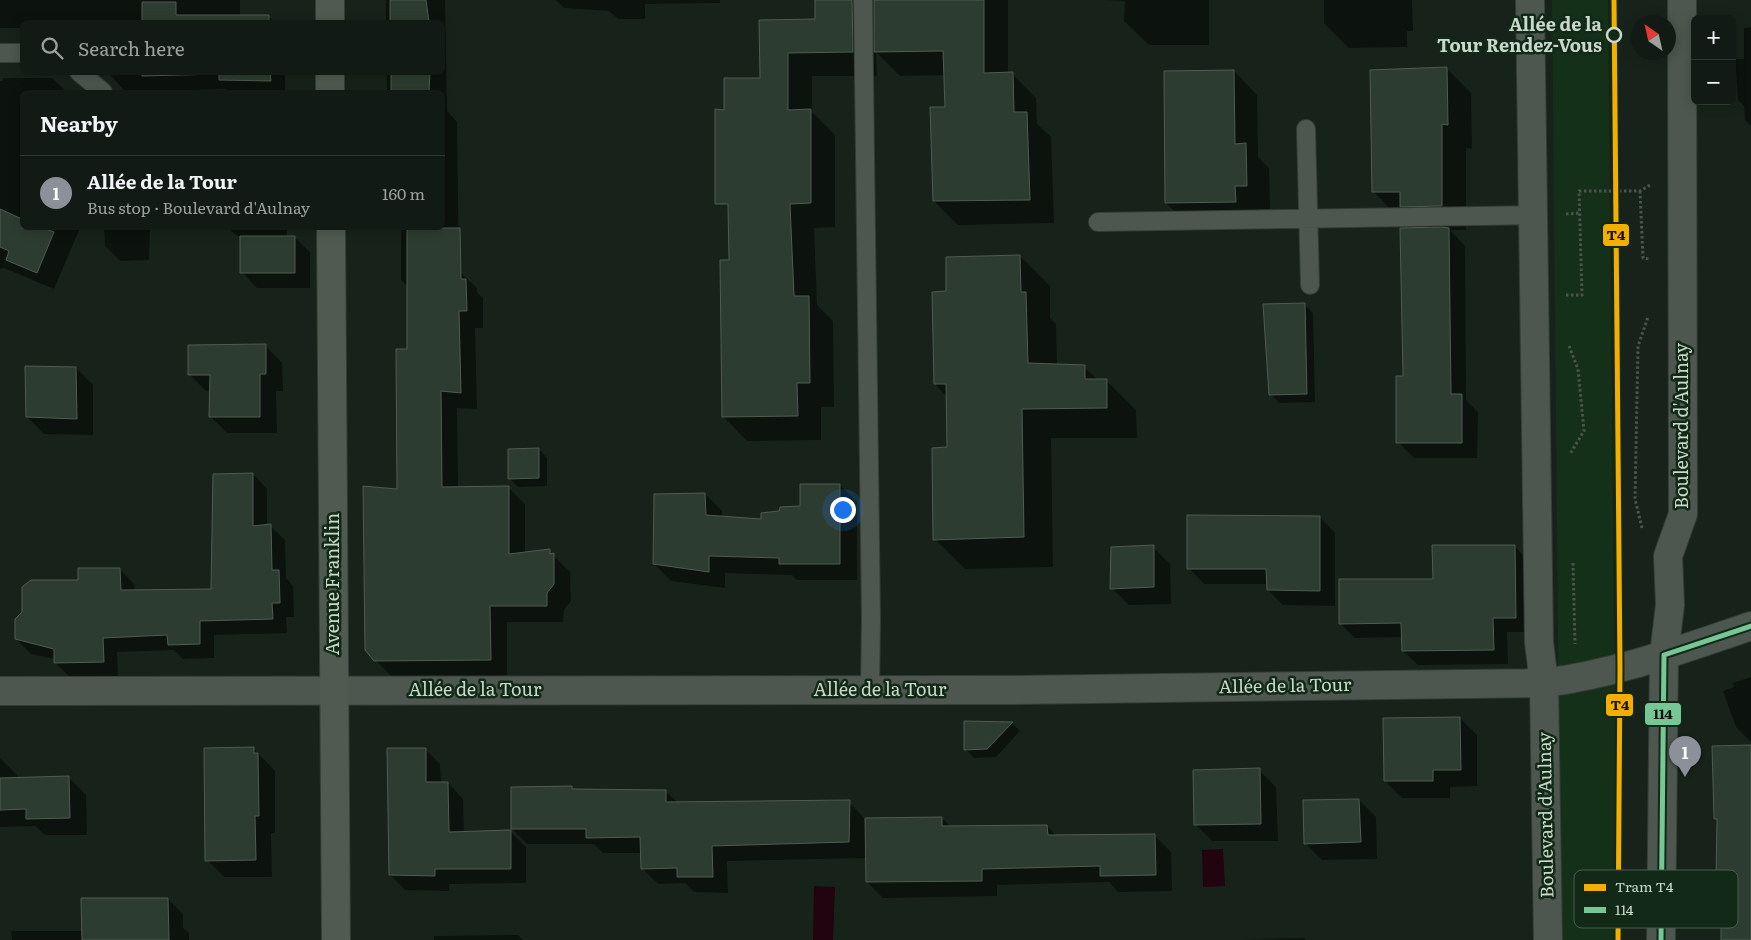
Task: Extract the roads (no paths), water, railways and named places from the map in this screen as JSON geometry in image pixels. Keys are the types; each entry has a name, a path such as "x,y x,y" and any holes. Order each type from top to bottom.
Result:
{"street":[{"path":"330,0 330,20"},
{"name":"Boulevard d'Aulnay","path":"1530,0 1539,642 1544,683 1548,940"},
{"name":"Boulevard d'Aulnay","path":"1662,870 1664,655 1670,605 1668,556 1683,514 1682,0"},
{"path":"330,75 330,90"},
{"name":"Avenue Franklin","path":"331,230 336,940"},
{"name":"Allée de la Tour","path":"0,691 870,690 1544,683 1576,679 1620,669 1751,626"}],"lane":[{"path":"863,0 871,619 870,690"},
{"path":"0,54 20,53"},
{"path":"83,75 101,90"},
{"path":"1306,129 1310,285"},
{"path":"1098,222 1534,215"}],"tram line":[{"name":"T4","path":"1614,0 1620,669 1619,870"},
{"name":"T4","path":"1618,928 1618,940"}],"place":[{"name":"Allée de la Tour Rendez-Vous","path":"1614,35"},
{"name":"Allée de la Tour","path":"1685,777"}]}
